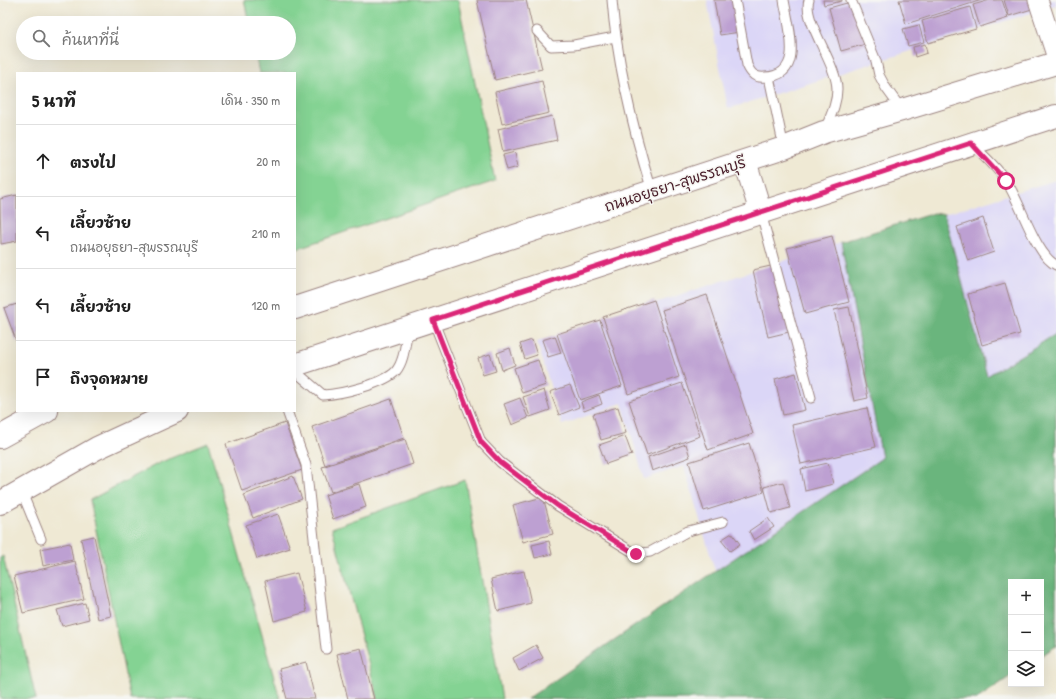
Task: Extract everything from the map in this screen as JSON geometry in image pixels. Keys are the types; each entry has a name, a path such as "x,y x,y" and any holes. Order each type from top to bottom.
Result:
{"main road":[{"name":"ถนนอยุธยา-สุพรรณบุรี","path":"296,308 652,192 784,148 824,132 1056,63"},
{"path":"296,365 1056,116"},
{"path":"745,161 761,213"},
{"path":"0,437 45,412"},
{"path":"0,502 97,448 176,412"}],"street":[{"path":"1038,0 1056,55"}],"lane":[{"path":"612,0 615,37 635,133 652,192"},
{"path":"736,0 747,65 750,72 757,78 769,77 783,73 791,62 792,49 784,0"},
{"path":"809,0 808,4 813,23 835,74 837,90 834,105 824,132"},
{"path":"851,0 876,61 879,75 886,88 902,110"},
{"path":"537,31 551,46 574,45 615,37"},
{"path":"769,77 784,148"},
{"path":"971,143 1006,181 1041,251 1052,263 1056,265"},
{"path":"761,213 811,398"},
{"path":"433,320 481,442 500,462 558,506 636,554 650,552 688,531 723,522"},
{"path":"296,372 323,395 337,394 384,379 396,370 402,357 408,328"},
{"path":"287,412 306,465 326,649"},
{"path":"21,490 41,539"}],"shaded area":[{"path":"707,0 895,0 898,12 896,0 1056,0 1056,5 728,109"},
{"path":"1056,180 1056,334 987,376 944,214"},
{"path":"841,242 882,458 715,571 684,466 644,479 622,403 562,425 537,342"}],"green space":[{"path":"244,0 458,0 495,181 296,249 296,72 259,72 256,60 296,60 296,16 247,16"},
{"path":"934,213 944,214 987,376 1056,334 1056,646 1044,654 1044,579 1008,579 1008,678 977,699 527,699 882,458 841,242"},
{"path":"208,443 280,699 130,699 90,500 159,463"},
{"path":"465,480 502,699 378,699 332,528"},
{"path":"3,556 36,699 0,699 0,558"}],"building":[{"path":"477,0 526,0 542,69 495,80"},
{"path":"714,0 735,0 740,32 720,35"},
{"path":"823,0 842,0 842,1 824,5"},
{"path":"899,0 982,0 906,24"},
{"path":"990,0 1002,0 1008,18 980,27 973,5"},
{"path":"1004,0 1029,0 1032,9 1009,16"},
{"path":"854,1 866,44 841,51 829,8"},
{"path":"970,7 976,29 928,43 922,21"},
{"path":"919,25 924,42 908,46 903,29"},
{"path":"925,44 927,53 915,57 913,47"},
{"path":"542,81 549,113 502,124 495,92"},
{"path":"552,116 557,140 503,152 498,129"},
{"path":"515,152 518,167 507,170 503,155"},
{"path":"16,195 16,241 1,244 0,199"},
{"path":"983,218 994,252 968,261 957,227"},
{"path":"832,236 849,302 805,314 787,248"},
{"path":"775,265 789,332 768,337 753,270"},
{"path":"1005,283 1020,334 982,345 968,294"},
{"path":"707,295 753,434 708,450 662,310"},
{"path":"654,300 679,377 628,394 603,317"},
{"path":"16,304 16,340 4,308"},
{"path":"849,307 868,398 854,401 834,310"},
{"path":"600,320 622,386 580,400 557,334"},
{"path":"555,336 561,353 548,357 542,340"},
{"path":"532,340 537,355 525,359 520,344"},
{"path":"510,348 515,365 502,370 497,353"},
{"path":"490,354 496,371 483,375 478,358"},
{"path":"538,360 546,385 522,393 514,368"},
{"path":"796,373 805,410 783,415 775,379"},
{"path":"682,383 700,436 647,455 629,401"},
{"path":"570,385 579,407 559,415 550,392"},
{"path":"544,390 550,410 530,417 523,397"},
{"path":"599,395 602,404 584,411 581,402"},
{"path":"520,398 528,418 512,425 504,404"},
{"path":"391,399 404,438 325,465 312,427"},
{"path":"618,407 626,433 601,440 593,414"},
{"path":"867,408 876,447 801,464 792,425"},
{"path":"285,423 302,470 242,491 226,444"},
{"path":"625,436 632,455 606,464 599,445"},
{"path":"405,439 413,464 331,492 322,467"},
{"path":"749,443 764,492 704,511 689,462"},
{"path":"686,444 690,457 652,471 648,457"},
{"path":"828,463 833,484 805,491 801,469"},
{"path":"293,476 302,499 253,518 244,495"},
{"path":"783,482 790,508 771,513 764,487"},
{"path":"359,484 366,507 333,519 325,495"},
{"path":"543,497 553,534 523,542 513,505"},
{"path":"278,514 290,548 257,559 246,525"},
{"path":"768,518 774,527 754,540 749,531"},
{"path":"732,533 740,544 730,551 721,540"},
{"path":"94,536 111,616 98,619 81,539"},
{"path":"549,541 552,554 535,558 532,545"},
{"path":"70,543 73,560 43,566 40,549"},
{"path":"75,561 84,599 23,613 14,576"},
{"path":"524,571 531,603 498,611 491,579"},
{"path":"297,573 307,612 274,621 265,581"},
{"path":"85,603 89,619 62,626 57,610"},
{"path":"536,645 543,658 519,671 513,658"},
{"path":"361,648 374,699 348,699 337,654"},
{"path":"306,662 315,699 287,699 279,669"}],"route":[{"path":"636,554 558,506 500,462 481,442 433,320 971,143 1006,181"}]}
